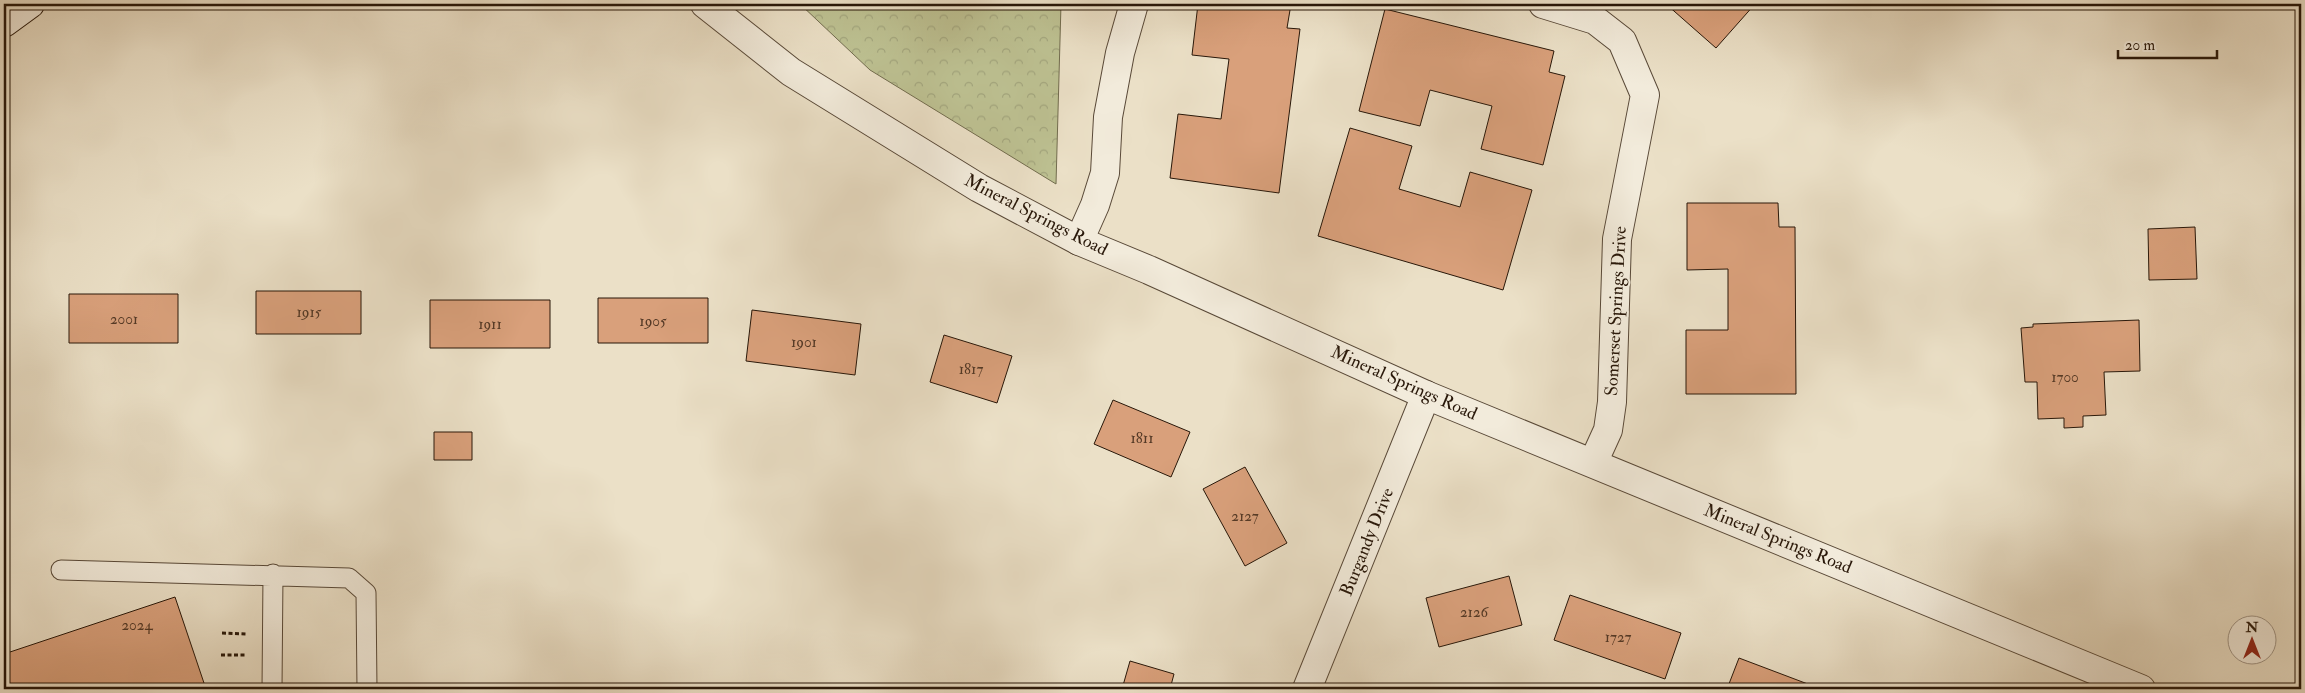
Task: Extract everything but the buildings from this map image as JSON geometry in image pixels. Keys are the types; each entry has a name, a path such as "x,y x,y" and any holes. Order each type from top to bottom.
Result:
{"street":[{"path":"4,24 30,4"},
{"name":"Mineral Springs Road","path":"705,4 791,72 816,88 979,188 1079,241 1184,285 1426,395 2141,689"},
{"path":"1079,241 1095,205 1105,173 1108,117 1120,53 1134,4"},
{"name":"Somerset Springs Drive","path":"1543,4 1595,20 1622,41 1645,95 1617,239 1612,402 1608,430 1593,463"},
{"name":"Burgandy Drive","path":"1307,689 1426,395"}],"lane":[{"path":"60,570 273,574 349,578 366,593 367,689"},
{"path":"272,689 273,574"}],"green space":[{"path":"800,4 1061,4 1056,184 870,70"}]}
